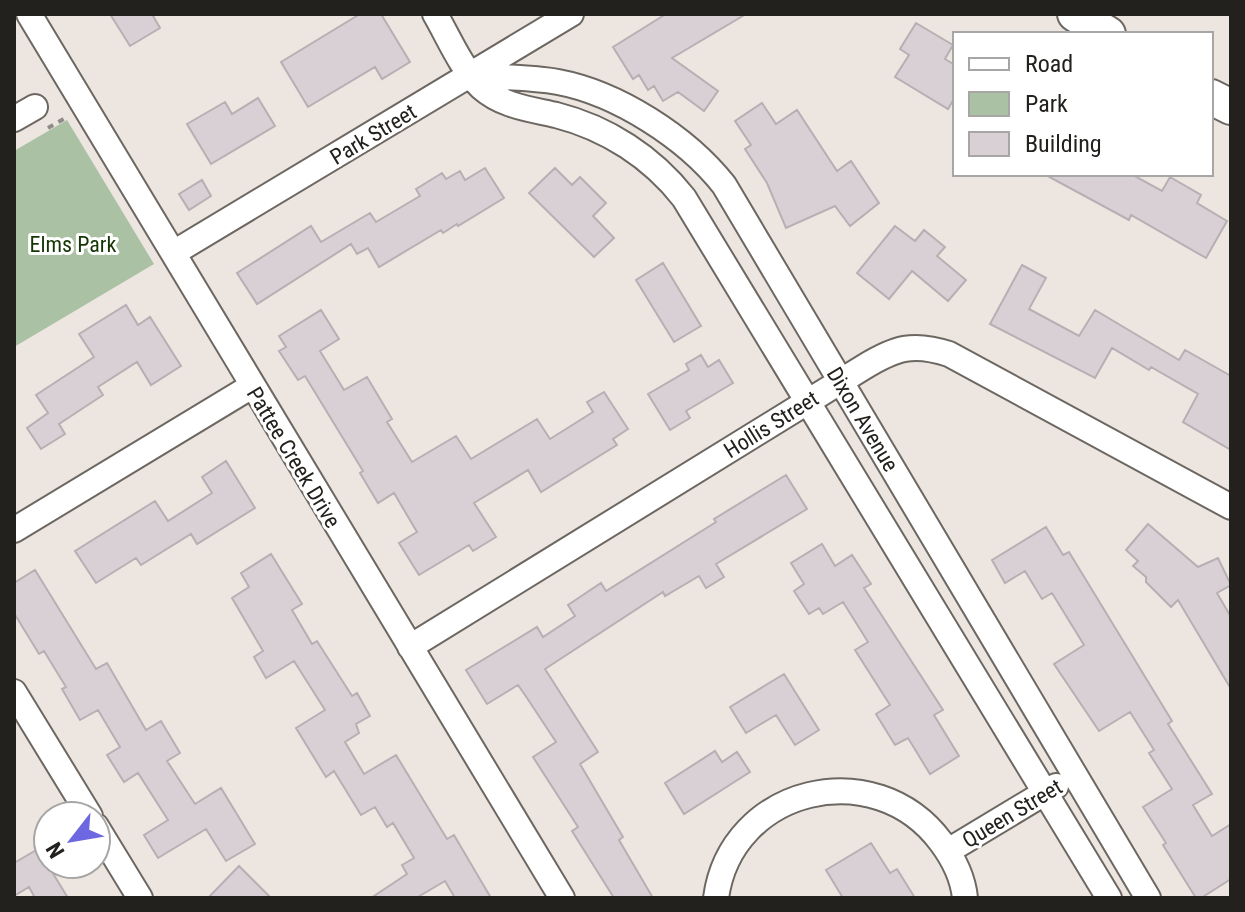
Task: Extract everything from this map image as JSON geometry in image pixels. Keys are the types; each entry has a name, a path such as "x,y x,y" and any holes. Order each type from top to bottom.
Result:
{"main road":[{"path":"1075,14 1105,32"},
{"path":"1213,98 1231,107"}],"street":[{"name":"Pattee Creek Drive","path":"29,14 562,898"},
{"name":"Dixon Avenue","path":"435,14 471,76 482,88 506,102 578,122 620,142 656,166 669,180 699,220 1109,898"},
{"name":"Park Street","path":"175,252 571,14"},
{"name":"Dixon Avenue","path":"471,76 556,82 585,88 611,99 690,149 724,185 1148,898"},
{"name":"Hollis Street","path":"410,647 840,382 893,352 918,346 949,354 1231,507"},
{"path":"14,530 252,386"},
{"path":"14,692 80,800"},
{"name":"Queen Street","path":"948,851 1075,774"},
{"name":"Queen Street","path":"716,898 724,867 749,830 785,803 822,792 847,790 894,802 932,830 958,870 965,898"},
{"path":"112,852 140,898"}],"path":[{"path":"48,128 69,116"}],"green space":[{"name":"Elms Park","path":"67,120 154,264 14,347 14,151"}],"building":[{"path":"110,14 152,14 160,28 130,46"},
{"path":"360,14 381,14 410,62 382,79 375,67 308,107 281,62"},
{"path":"666,14 746,14 672,58 718,91 704,111 678,92 663,101 654,86 648,90 639,75 633,79 613,47"},
{"path":"916,23 953,45 945,59 953,64 953,100 948,109 895,77 909,55 900,49"},
{"path":"258,98 275,126 211,164 187,124 225,102 232,114"},
{"path":"762,103 776,124 797,110 837,171 851,161 879,203 850,226 835,206 786,228 767,183 745,149 751,145 735,121"},
{"path":"485,168 504,198 458,226 443,233 441,230 379,267 368,248 357,254 351,244 257,304 237,273 311,226 321,242 370,213 376,222 420,196 416,189 442,173 446,179 460,171 465,180"},
{"path":"555,168 572,185 580,177 606,203 593,216 614,238 594,257 529,193"},
{"path":"1048,176 1135,176 1162,191 1170,177 1201,195 1197,203 1227,221 1206,258 1131,215 1129,220"},
{"path":"202,180 211,196 189,210 179,194"},
{"path":"895,226 915,241 924,230 945,247 937,256 966,280 948,301 912,271 889,299 857,273"},
{"path":"663,263 701,326 674,342 636,280"},
{"path":"1022,265 1046,278 1029,309 1079,336 1095,310 1179,360 1185,350 1231,376 1231,450 1183,422 1198,394 1151,367 1149,370 1112,348 1095,378 990,324"},
{"path":"126,305 138,325 150,317 181,366 151,385 137,362 98,387 103,395 59,424 65,434 41,449 27,428 48,413 36,395 94,357 79,334"},
{"path":"321,310 339,339 320,351 344,390 367,377 392,419 387,422 412,462 456,436 471,459 537,419 550,439 593,412 587,402 604,392 628,429 613,439 617,445 541,492 528,470 474,503 496,537 473,551 469,545 419,575 399,543 417,532 394,493 378,503 360,473 363,471 305,376 298,380 279,351 286,347 279,336"},
{"path":"701,355 708,367 719,360 733,383 686,411 690,418 670,430 648,394 689,370 686,364"},
{"path":"226,461 255,508 197,544 191,534 141,565 136,558 96,583 75,551 155,501 168,521 212,493 202,477"},
{"path":"786,475 807,509 716,564 724,577 706,588 699,576 665,596 663,592 545,669 598,752 580,764 623,837 619,840 653,898 614,898 572,831 578,827 533,757 556,742 518,685 487,704 466,670 537,627 543,637 575,616 568,605 601,583 606,591"},
{"path":"1148,524 1198,567 1218,558 1231,585 1217,593 1231,617 1231,689 1178,600 1171,607 1133,566 1138,561 1126,550"},
{"path":"1046,527 1063,555 1069,552 1172,721 1168,724 1212,794 1193,805 1212,836 1231,824 1231,879 1201,898 1196,898 1143,807 1172,789 1149,753 1154,750 1130,712 1099,731 1054,664 1084,645 1052,593 1042,599 1025,571 1005,583 992,560"},
{"path":"822,544 835,566 852,555 871,584 864,588 943,710 934,715 959,756 930,774 908,738 895,745 876,714 890,705 855,650 868,642 843,602 823,614 819,608 809,614 794,591 804,584 791,563"},
{"path":"271,554 302,604 292,610 312,644 317,641 352,696 357,693 370,716 356,724 359,733 345,742 364,774 396,755 447,839 454,835 491,898 455,898 445,881 416,898 371,898 407,874 402,865 414,858 393,823 387,827 375,807 361,815 334,771 326,777 296,728 325,710 294,661 266,678 254,657 263,651 232,598 249,587 241,573"},
{"path":"35,570 96,669 107,663 146,730 161,721 180,753 167,761 195,804 221,788 255,844 226,861 206,829 158,858 144,835 168,820 138,773 124,782 107,755 120,747 98,710 80,720 62,689 66,687 44,651 39,654 14,613 14,583"},
{"path":"784,674 819,730 795,745 776,715 746,733 730,707"},
{"path":"715,751 722,762 737,752 750,772 684,814 665,783"},
{"path":"871,843 890,873 897,869 915,898 843,898 826,870"},
{"path":"32,852 32,880 57,880 68,898 35,898 29,887 14,896 14,863"},
{"path":"239,866 271,898 208,898"}]}
